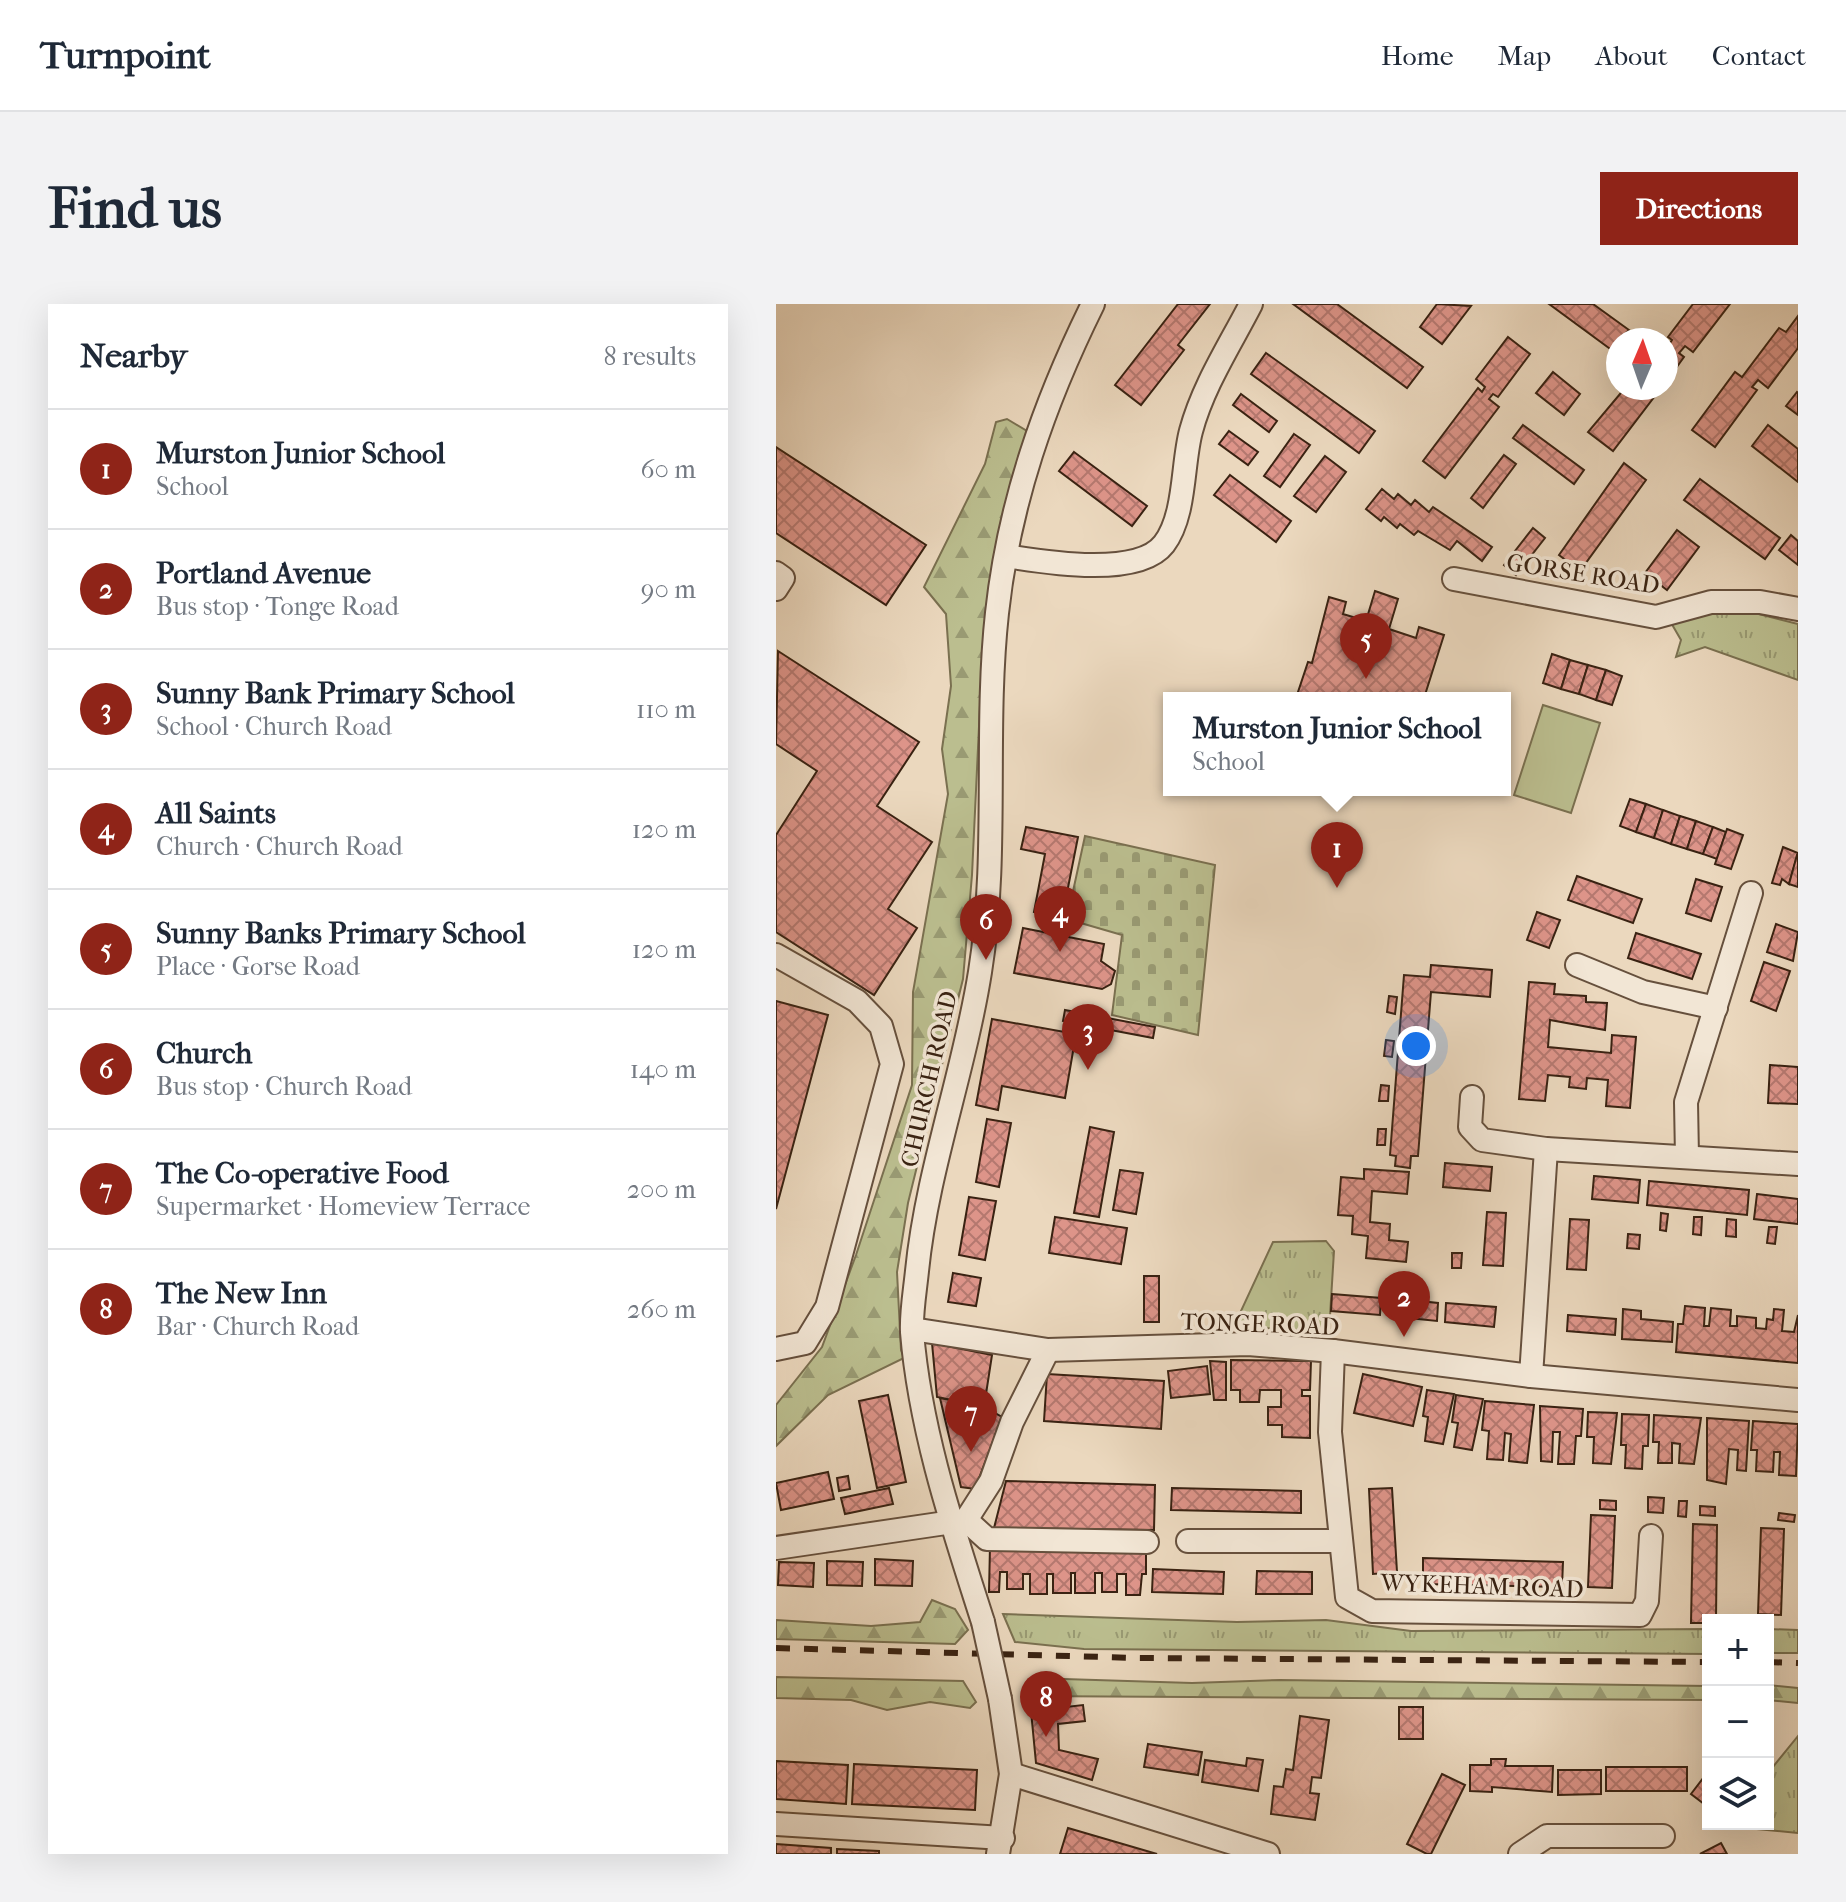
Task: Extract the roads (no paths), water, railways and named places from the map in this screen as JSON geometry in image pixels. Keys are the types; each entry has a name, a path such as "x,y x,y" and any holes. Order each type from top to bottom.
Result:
{"street":[{"name":"CHURCH ROAD","path":"1000,1846 1011,1774 1000,1699 959,1522 924,1411 912,1329 921,1239 980,973 988,886 993,671 1006,556 1028,458 1054,385 1093,304"},
{"path":"1006,556 1056,563 1141,561 1164,544 1178,506 1190,433 1199,407 1251,304"},
{"path":"776,573 783,578 776,589"},
{"name":"GORSE ROAD","path":"1454,579 1656,617 1711,602 1760,602 1798,609"},
{"path":"1687,1157 1686,1102 1751,893"},
{"path":"776,955 857,1001 881,1026 892,1064 827,1307 805,1343 776,1349"},
{"path":"1577,965 1643,992 1716,1008"},
{"path":"1472,1097 1470,1127 1482,1140 1546,1149 1798,1164"},
{"path":"1531,1376 1546,1149"},
{"name":"TONGE ROAD","path":"912,1329 1048,1350 1248,1344 1333,1351 1531,1376 1798,1400"},
{"path":"959,1522 991,1481 1012,1422 1048,1350"},
{"name":"WYKEHAM ROAD","path":"1333,1351 1330,1432 1347,1597 1372,1611 1640,1615 1647,1601 1651,1536"},
{"path":"776,1548 959,1522 987,1539 1147,1542"},
{"path":"1188,1541 1339,1541"},
{"path":"1011,1774 1268,1854"},
{"path":"776,1824 1000,1846"},
{"path":"1520,1854 1547,1836 1663,1836"}],"railway":[{"path":"776,1648 1139,1658 1702,1662"},
{"path":"1774,1662 1798,1663"}],"place":[{"name":"Sunny Banks Primary School","path":"1366,679"},
{"name":"Murston Junior School","path":"1337,888"},
{"name":"All Saints","path":"1060,952"},
{"name":"Church","path":"986,960"},
{"name":"Sunny Bank Primary School","path":"1088,1070"},
{"name":"Portland Avenue","path":"1404,1337"},
{"name":"The Co-operative Food","path":"971,1452"},
{"name":"The New Inn","path":"1046,1737"}]}
